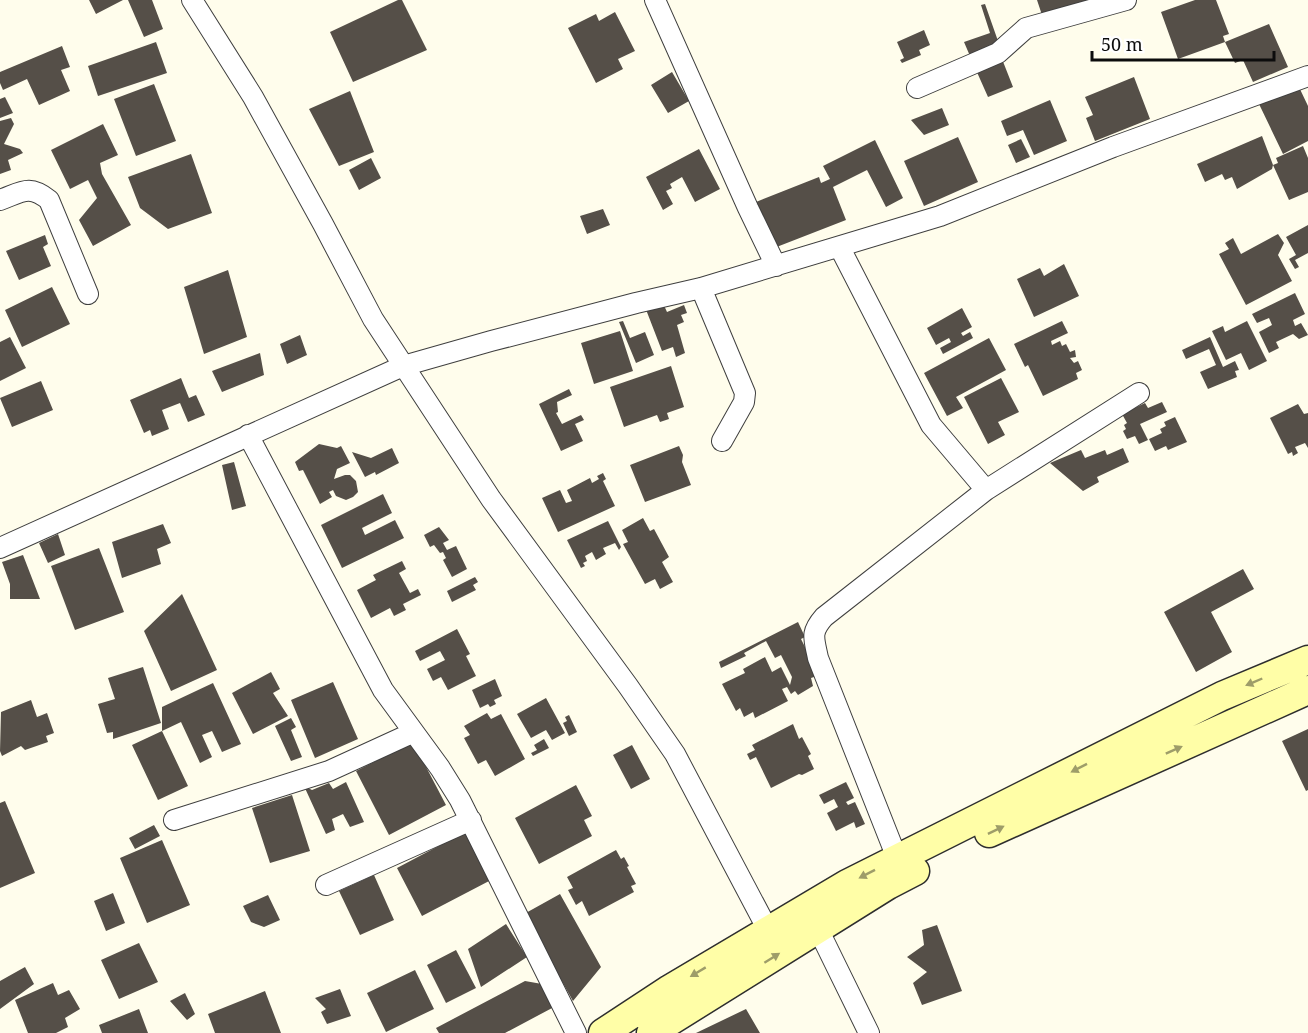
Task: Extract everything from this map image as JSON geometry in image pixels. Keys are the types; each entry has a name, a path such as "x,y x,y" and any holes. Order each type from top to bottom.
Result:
{"street":[{"path":"192,0 253,97 324,224 373,319 452,436 491,499 675,754 768,930"},
{"path":"655,0 776,266"},
{"path":"917,88 998,53 1026,28 1126,0"},
{"path":"0,548 403,366 636,303 701,288 940,216 1113,147 1308,76"},
{"path":"0,200 25,191 37,191 49,200 88,294"},
{"path":"840,248 931,425 986,490"},
{"path":"701,288 745,393 744,402 722,441"},
{"path":"897,858 818,658 813,635 814,628 824,617 986,490 1139,393"},
{"path":"248,435 382,690 440,768 471,820 576,1033"},
{"path":"603,1033 669,989 847,884 1222,696 1308,660"},
{"path":"651,1033 888,885 996,830 1308,690"},
{"path":"174,820 329,771 412,733"},
{"path":"326,885 471,820"},
{"path":"818,929 869,1033"}],"building":[{"path":"89,0 123,0 96,14"},
{"path":"128,0 152,0 163,29 144,37"},
{"path":"402,0 427,50 353,82 330,32"},
{"path":"1037,0 1090,0 1043,18"},
{"path":"1195,0 1216,0 1229,34 1223,36 1225,42 1178,59 1161,12"},
{"path":"985,4 998,41 995,48 970,56 964,42 990,33 981,5"},
{"path":"615,12 635,51 618,59 623,69 596,83 568,28 596,14 599,21"},
{"path":"1269,24 1288,67 1253,82 1243,60 1235,63 1225,42"},
{"path":"924,30 930,45 919,50 921,55 902,63 900,60 904,58 897,42"},
{"path":"156,42 167,73 98,96 88,66"},
{"path":"62,46 70,67 61,70 70,91 39,105 27,79 3,90 0,83 0,72"},
{"path":"1002,59 1013,87 988,97 976,70"},
{"path":"672,72 689,101 668,113 651,85"},
{"path":"1134,77 1150,119 1095,141 1086,118 1093,115 1085,97"},
{"path":"154,84 176,141 136,156 114,99"},
{"path":"1298,85 1308,106 1308,141 1283,154 1259,104"},
{"path":"350,91 374,152 339,166 309,109"},
{"path":"5,97 13,113 0,118 0,99"},
{"path":"1050,100 1067,141 1034,155 1023,130 1007,136 1001,121"},
{"path":"942,108 949,125 924,135 911,120"},
{"path":"11,118 14,124 4,144 20,149 23,153 8,160 11,170 0,174 0,121"},
{"path":"103,124 118,155 100,163 102,174 131,225 93,246 79,220 97,198 88,180 70,189 51,150"},
{"path":"1262,136 1273,165 1272,169 1237,189 1232,177 1225,180 1222,174 1205,182 1197,164"},
{"path":"958,137 978,182 924,206 904,161"},
{"path":"1021,139 1030,157 1016,163 1008,145"},
{"path":"875,140 903,198 886,207 867,170 833,187 846,220 774,248 756,202 819,177 821,183 830,179 823,166"},
{"path":"1303,146 1308,158 1308,192 1289,200 1273,165 1278,163 1276,158"},
{"path":"699,149 720,189 695,202 682,177 670,184 672,188 666,191 673,204 663,210 646,177"},
{"path":"191,154 212,213 168,229 140,208 128,177"},
{"path":"371,158 381,178 359,190 349,170"},
{"path":"603,209 610,225 587,234 580,216"},
{"path":"1308,225 1308,253 1295,260 1299,267 1295,269 1289,259 1296,255 1286,237"},
{"path":"1278,234 1284,243 1278,255 1292,281 1246,305 1219,254 1229,249 1225,243 1233,238 1241,254"},
{"path":"45,235 48,244 43,247 51,266 19,280 6,251"},
{"path":"1064,264 1079,296 1034,317 1017,279 1040,268 1044,276"},
{"path":"228,270 247,337 204,354 184,287"},
{"path":"52,287 70,324 22,347 5,310"},
{"path":"1295,293 1305,314 1293,320 1295,326 1301,323 1308,335 1299,339 1293,334 1276,342 1279,348 1269,353 1259,332 1272,325 1269,318 1257,323 1252,314"},
{"path":"662,301 667,312 684,305 687,313 681,315 684,322 677,325 685,353 676,357 673,347 662,351 645,307"},
{"path":"962,308 972,327 961,333 963,336 970,332 973,338 943,354 940,348 951,342 949,338 936,345 927,328"},
{"path":"623,321 630,338 645,332 654,355 636,363 619,322"},
{"path":"1062,321 1068,333 1051,341 1052,345 1060,341 1062,346 1066,344 1070,352 1075,350 1076,357 1070,358 1074,363 1078,361 1082,370 1076,373 1078,379 1043,396 1028,365 1025,367 1014,344"},
{"path":"1247,321 1267,361 1249,370 1241,353 1226,360 1212,331 1223,326 1225,332"},
{"path":"620,331 633,371 594,384 581,343"},
{"path":"300,335 307,355 287,364 280,344"},
{"path":"10,337 26,368 0,381 0,342"},
{"path":"1210,337 1223,367 1235,361 1239,370 1235,371 1237,377 1208,389 1200,372 1216,365 1209,349 1186,359 1182,350"},
{"path":"989,338 1006,370 956,397 963,408 947,416 924,373"},
{"path":"260,353 264,375 222,392 212,371"},
{"path":"671,366 684,407 667,413 669,419 660,422 657,415 624,427 610,387"},
{"path":"181,378 189,398 196,395 205,415 188,422 180,403 162,410 169,429 152,436 150,430 144,433 130,400"},
{"path":"1001,378 1019,412 998,422 1005,435 988,444 964,397"},
{"path":"41,381 53,410 12,427 0,398"},
{"path":"569,389 572,395 557,402 558,412 556,413 562,424 581,415 584,420 575,424 583,441 561,451 539,404"},
{"path":"1162,402 1167,412 1140,424 1148,440 1139,444 1135,436 1127,439 1123,431 1127,423 1122,414 1145,403 1148,408"},
{"path":"1298,404 1304,414 1308,413 1308,448 1305,443 1295,447 1298,453 1293,456 1292,452 1288,454 1270,418"},
{"path":"1175,417 1187,442 1168,450 1166,446 1155,451 1149,439 1162,433 1160,429 1166,426 1164,422"},
{"path":"319,444 337,448 341,446 350,463 337,469 334,479 350,475 356,481 358,492 353,497 346,500 336,496 333,490 329,492 332,497 320,504 303,470 299,471 295,462"},
{"path":"679,446 683,455 682,462 691,485 645,502 630,465"},
{"path":"392,448 399,463 376,475 375,472 365,477 352,452 371,458"},
{"path":"1123,448 1129,462 1097,477 1099,482 1083,491 1050,463 1081,450 1085,458 1105,450 1107,455"},
{"path":"234,462 246,506 232,510 222,465"},
{"path":"603,473 606,479 603,481 615,506 558,532 542,498 560,490 566,503 572,501 567,490 590,478 592,483 599,479 597,476"},
{"path":"383,494 392,513 362,528 365,535 395,520 404,538 342,568 321,525"},
{"path":"643,518 650,531 654,529 669,557 662,562 673,582 660,589 655,579 645,584 623,544 628,542 622,530"},
{"path":"608,521 621,547 619,550 615,543 603,548 606,554 596,560 592,552 585,556 587,561 581,568 567,540"},
{"path":"163,524 171,543 157,549 161,564 122,578 112,542"},
{"path":"439,527 449,540 443,543 447,550 456,546 467,569 452,577 443,560 446,558 443,552 440,553 434,545 430,547 424,535"},
{"path":"58,534 65,555 48,563 39,543"},
{"path":"99,548 124,612 75,630 51,566"},
{"path":"23,555 40,599 10,599 10,584 2,562"},
{"path":"402,561 406,569 399,573 410,593 418,589 421,595 403,604 406,610 394,616 390,608 371,618 357,590 376,580 373,575"},
{"path":"1243,569 1254,589 1211,612 1232,652 1196,672 1164,612"},
{"path":"475,577 478,582 473,585 476,590 452,602 447,591"},
{"path":"182,594 217,670 171,691 144,631"},
{"path":"798,622 805,637 801,639 811,659 808,660 814,673 814,677 811,678 813,686 798,695 795,691 791,694 787,687 782,689 788,701 755,718 753,712 744,717 740,708 736,711 722,684 745,673 743,669 765,657 772,672 781,667 790,685 792,677 781,655 775,658 766,641 744,653 746,656 721,668 719,662"},
{"path":"457,629 470,654 466,656 476,676 448,690 441,677 433,681 427,669 445,660 440,651 420,661 415,651"},
{"path":"143,667 161,723 113,739 113,732 107,733 98,704 115,699 108,678"},
{"path":"271,672 280,689 273,693 288,716 253,734 232,693"},
{"path":"495,679 502,696 494,700 496,704 490,707 488,704 480,708 472,690"},
{"path":"333,682 358,739 315,758 291,700"},
{"path":"213,683 241,744 222,752 212,731 202,735 212,757 200,763 181,722 162,731 162,707"},
{"path":"546,698 565,733 552,740 546,730 531,738 517,714"},
{"path":"31,700 37,717 47,713 54,733 46,736 48,742 25,750 21,746 2,756 0,751 1,712"},
{"path":"487,713 491,719 501,714 525,759 495,776 486,760 478,764 464,738 470,735 464,726"},
{"path":"569,715 577,732 569,736 563,723 567,721 565,717"},
{"path":"291,718 296,727 291,730 302,757 291,761 275,726"},
{"path":"793,724 799,739 802,737 811,754 808,756 814,769 771,788 756,757 750,760 747,754 755,750 752,745"},
{"path":"1308,729 1308,790 1306,791 1282,741"},
{"path":"162,731 188,786 158,800 132,745"},
{"path":"544,739 549,748 533,756 531,753 537,750 534,745"},
{"path":"413,742 446,805 389,835 356,771"},
{"path":"632,745 650,779 631,789 613,755"},
{"path":"346,782 364,822 350,827 343,814 332,819 335,830 326,834 304,786 312,790 329,783 333,789"},
{"path":"846,782 854,798 846,802 848,805 855,802 865,824 856,828 854,822 836,831 827,813 838,807 834,799 824,804 819,795"},
{"path":"576,785 592,816 584,820 592,836 539,864 515,818"},
{"path":"292,795 310,851 270,863 252,808"},
{"path":"5,801 35,873 0,888 0,803"},
{"path":"154,825 160,836 135,849 129,838"},
{"path":"465,832 491,880 422,916 397,868"},
{"path":"162,840 190,905 147,923 120,858"},
{"path":"616,850 629,866 627,867 636,884 631,886 634,892 589,916 582,901 576,905 568,890 573,888 567,877"},
{"path":"374,875 394,920 360,935 339,891"},
{"path":"113,893 125,923 106,931 94,901"},
{"path":"560,894 601,967 573,1001 524,914"},
{"path":"268,895 280,920 264,927 251,922 243,906"},
{"path":"506,924 527,957 481,987 468,949"},
{"path":"937,925 962,991 922,1005 913,983 927,972 907,957 924,945 922,930"},
{"path":"139,943 158,982 119,999 101,960"},
{"path":"456,950 476,988 446,1003 427,965"},
{"path":"25,967 34,984 0,1009 0,981"},
{"path":"415,970 434,1009 386,1032 367,993"},
{"path":"525,981 542,984 554,1007 505,1033 439,1033 436,1028"},
{"path":"53,983 58,995 69,990 80,1009 65,1018 68,1027 56,1033 28,1033 15,1000"},
{"path":"340,989 351,1016 327,1024 321,1012 326,1009 315,998"},
{"path":"265,991 281,1033 215,1033 208,1014"},
{"path":"185,993 195,1014 187,1020 170,1001"},
{"path":"139,1009 148,1033 102,1033 99,1025"},
{"path":"746,1009 760,1033 696,1033"}]}
